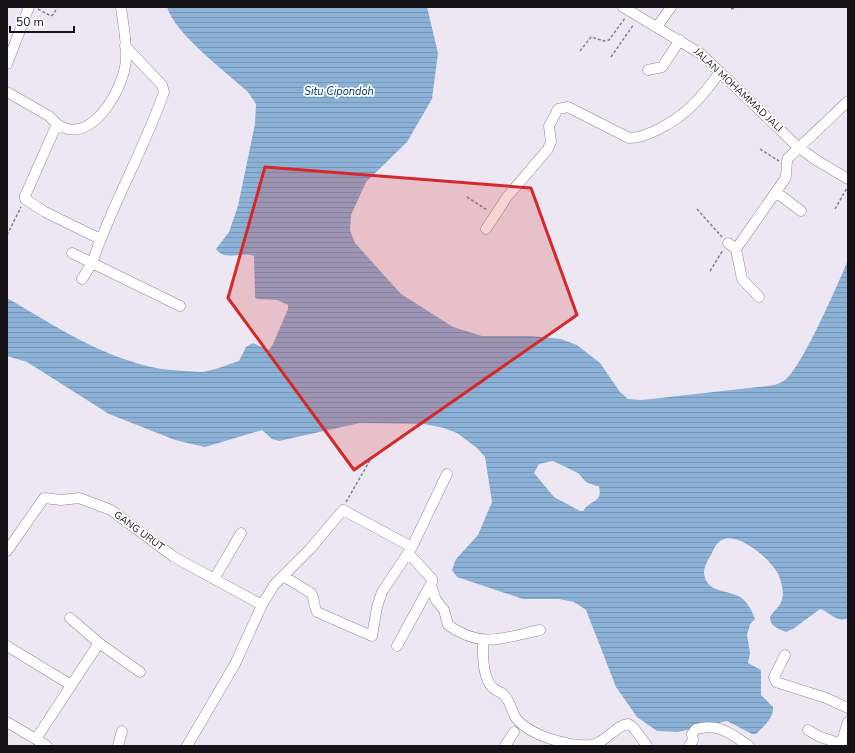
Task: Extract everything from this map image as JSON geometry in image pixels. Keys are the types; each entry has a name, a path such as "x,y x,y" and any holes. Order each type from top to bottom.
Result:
{"street":[{"path":"7,64 29,7"},
{"path":"7,92 49,116 62,128 72,130 89,125 98,117 110,102 124,71 126,58 121,7"},
{"path":"657,27 671,7"},
{"name":"JALAN MOHAMMAD JALI","path":"626,9 680,40 701,54 798,147 816,160 848,179"},
{"path":"648,70 662,67 680,40"},
{"path":"82,279 92,263 100,238 144,142 164,92 162,85 125,46"},
{"path":"486,229 507,197 548,149 551,142 548,126 558,109 565,107 571,108 629,138 635,138 649,134 681,116 702,97 720,72"},
{"path":"759,297 742,279 732,246 776,192 787,173 785,166 788,158 848,101"},
{"path":"56,124 25,193 25,198 45,212 100,238"},
{"path":"776,192 801,210"},
{"path":"72,253 180,306"},
{"path":"283,576 311,593 314,597 314,607 317,612 372,636 377,607 382,592 410,550 448,474"},
{"name":"GANG URUT","path":"7,551 44,498 61,500 79,498 111,510 174,557 262,605"},
{"path":"187,746 235,664 262,605 274,585 310,549 343,510 410,550 432,579 431,586 397,646"},
{"path":"214,579 241,533"},
{"path":"431,586 436,600 444,610 448,625 471,638 483,641 498,640 540,630"},
{"path":"70,618 99,643 140,672"},
{"path":"483,641 486,676 492,687 504,694 512,706 515,717 526,726 566,744 580,746 594,744 628,724 633,727 647,746"},
{"path":"36,739 99,643"},
{"path":"7,646 71,685"},
{"path":"785,655 774,677 776,682 826,698 848,708"},
{"path":"7,722 47,746"},
{"path":"808,730 818,736 842,745 848,722"},
{"path":"689,746 693,740 692,734 696,729 712,726 722,729 749,746"},
{"path":"118,746 122,731"},
{"path":"506,746 514,732"}],"path":[{"path":"35,7 51,16 54,14 57,7"},
{"path":"731,9 738,7"},
{"path":"580,51 591,37 604,41 609,40 626,9"},
{"path":"611,57 639,17"},
{"path":"760,149 785,166"},
{"path":"835,209 848,186"},
{"path":"466,197 495,216"},
{"path":"7,235 25,198"},
{"path":"697,209 732,246 710,271"},
{"path":"343,510 373,455"}],"highlighted area":[{"path":"265,167 531,188 577,315 354,470 228,298"}],"water":[{"name":"Situ Cipondoh","path":"167,7 427,7 438,53 432,99 407,142 366,182 351,215 350,230 355,243 401,294 453,327 482,336 532,336 561,339 577,345 600,363 620,392 628,399 642,400 768,386 782,382 792,373 810,343 848,260 848,618 841,620 837,619 820,609 793,629 786,632 775,627 771,623 770,617 782,600 783,594 779,576 762,555 743,542 734,539 726,539 719,542 715,546 705,566 704,575 707,583 715,589 736,595 743,599 753,613 755,619 750,624 747,635 750,653 748,663 761,670 761,695 773,707 770,719 756,734 752,734 727,721 678,732 657,731 637,717 616,687 586,610 574,602 559,599 523,599 457,577 452,570 456,559 478,535 492,502 485,457 477,448 457,433 444,428 424,424 360,423 279,441 272,439 262,430 205,447 175,440 109,414 27,362 7,356 7,298 49,323 93,346 138,364 162,369 205,372 239,361 246,347 253,343 269,350 273,344 288,309 288,305 277,300 257,299 255,297 254,256 229,256 220,253 216,249 229,232 238,206 255,124 256,104 248,92 202,52 180,29 172,18","holes":["553,461 578,473 586,482 599,486 600,492 598,499 586,507 583,511 580,511 554,497 534,473 539,464"]}]}
